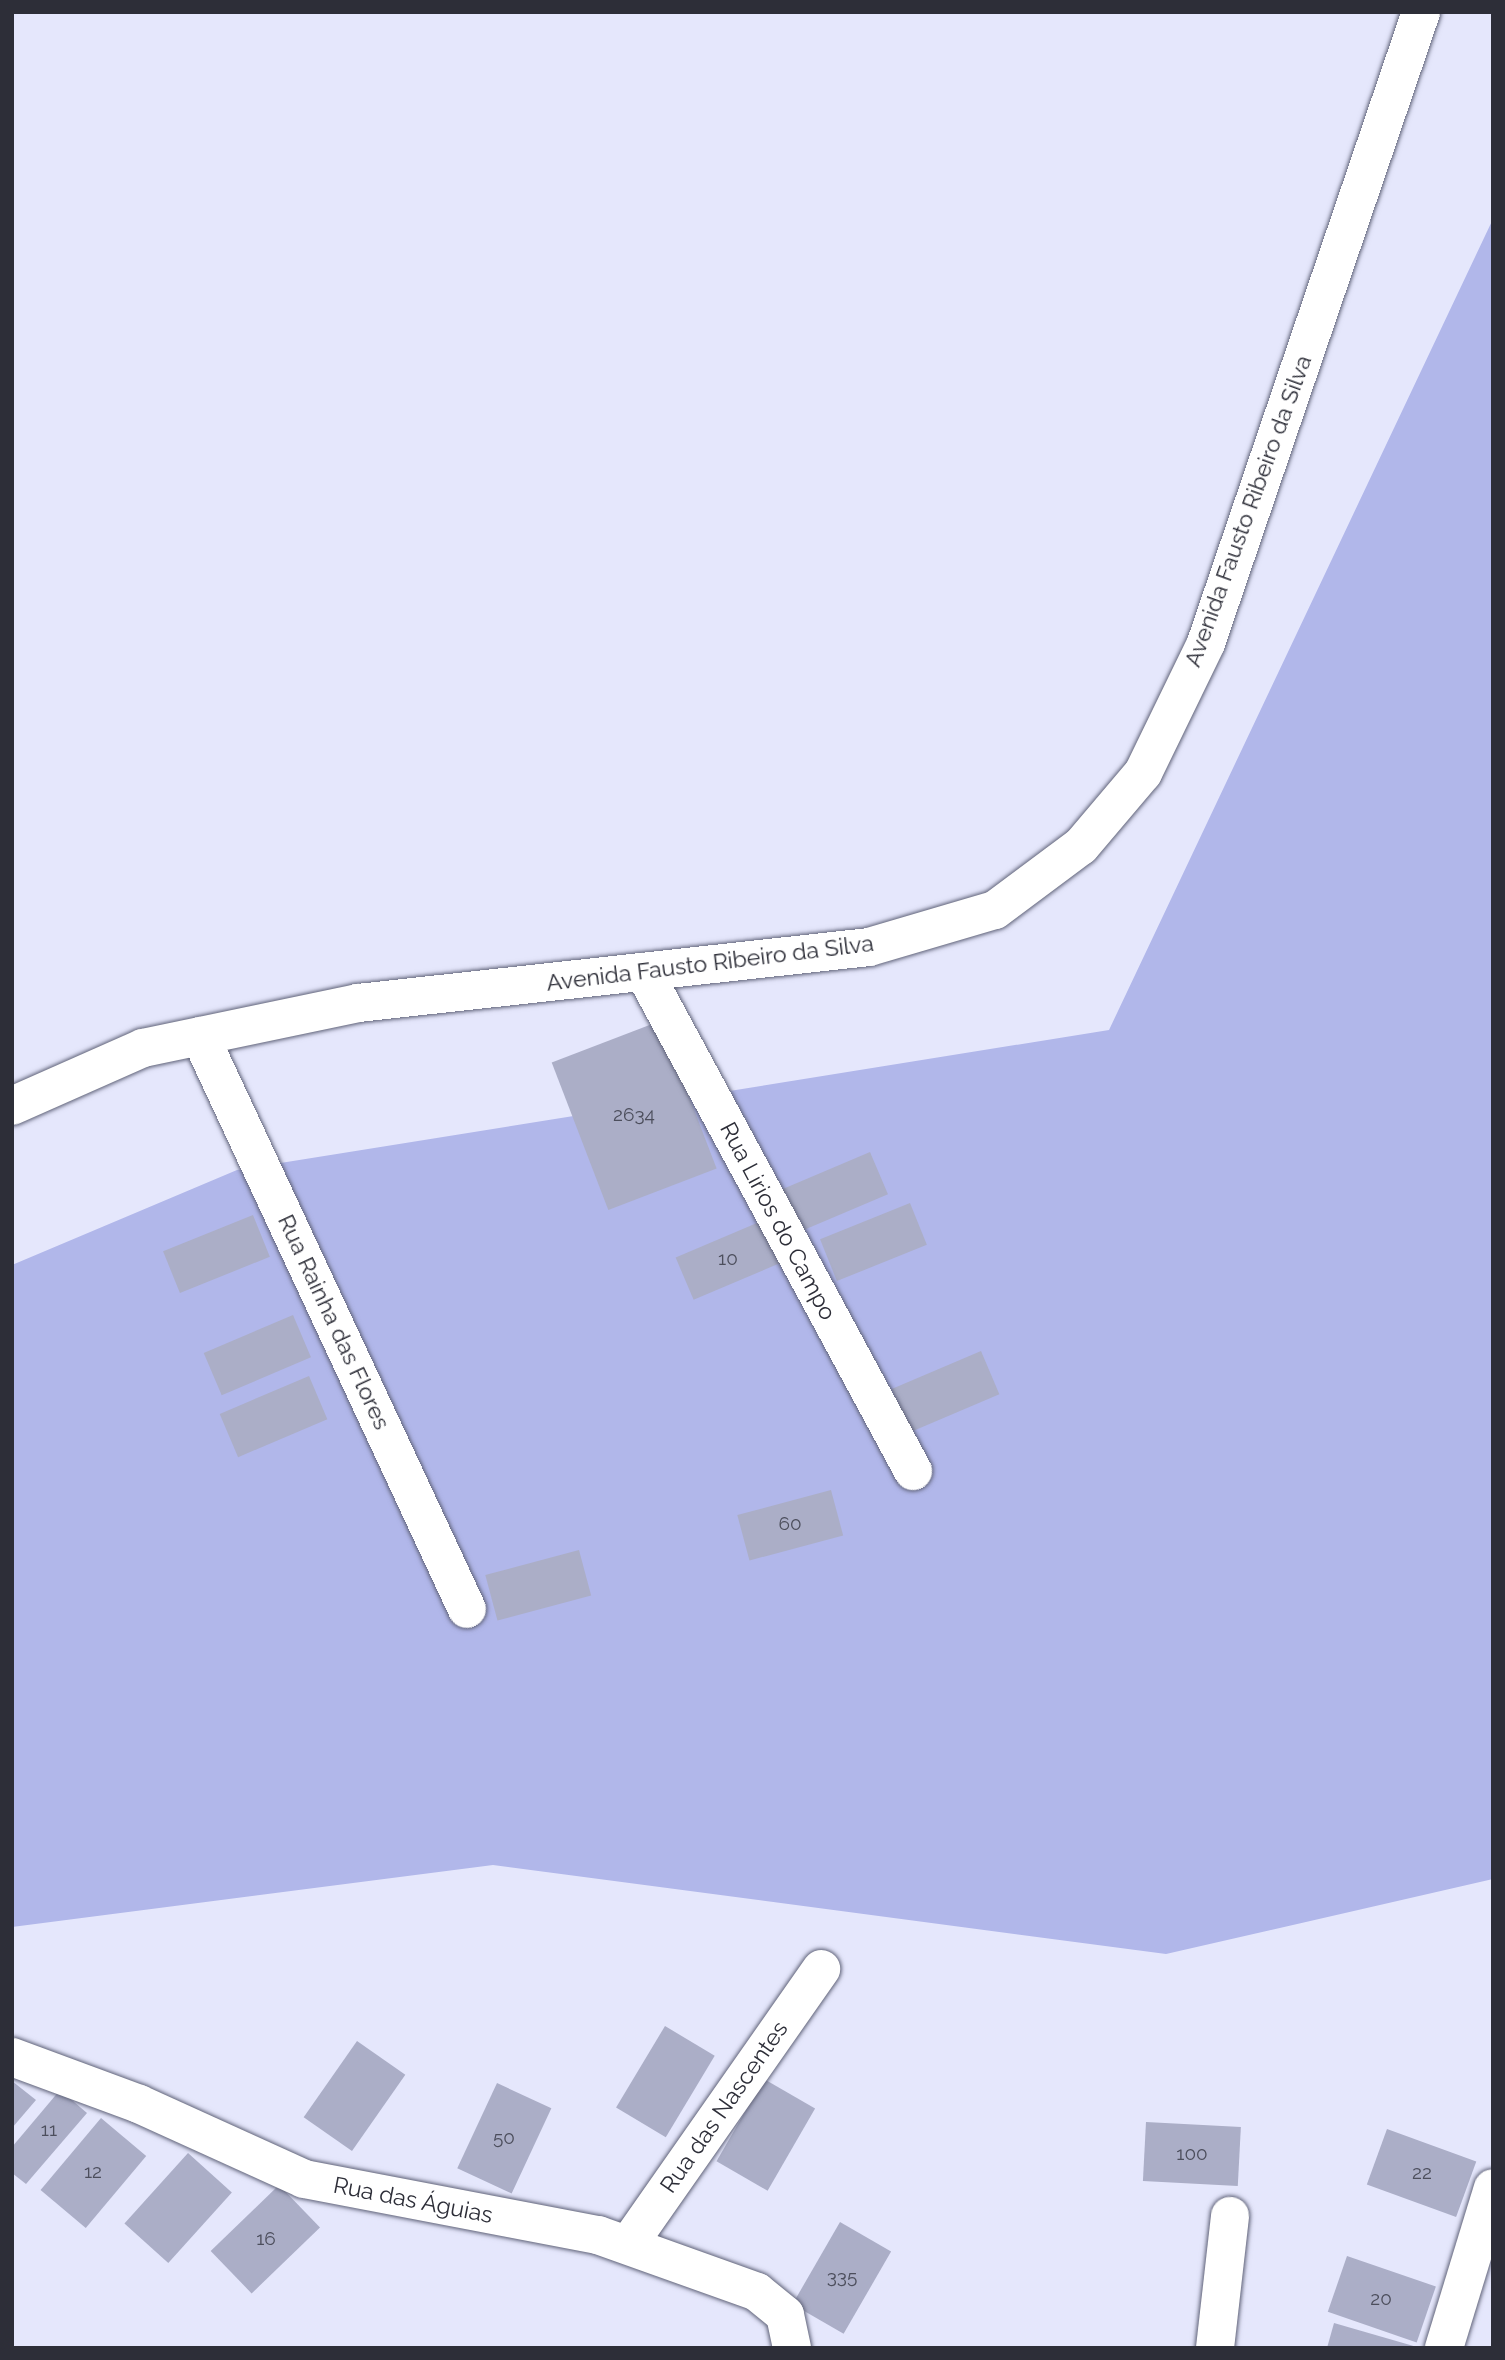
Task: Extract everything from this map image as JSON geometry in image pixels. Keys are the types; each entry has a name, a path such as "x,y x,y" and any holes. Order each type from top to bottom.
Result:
{"street":[{"name":"Avenida Fausto Ribeiro da Silva","path":"12,1107 143,1048 358,1003 869,947 995,911 1081,846 1143,773 1206,643 1421,12"},
{"name":"Rua Lirios do Campo","path":"644,972 913,1471"},
{"name":"Rua Rainha das Flores","path":"200,1036 467,1609"},
{"name":"Rua das Nascentes","path":"628,2245 821,1969"},
{"name":"Rua das Águias","path":"12,2057 139,2104 304,2179 598,2235 757,2292 785,2315 792,2348"},
{"path":"1444,2348 1493,2188"},
{"path":"1215,2348 1230,2216"}],"shaded area":[{"path":"1493,219 1493,1879 1166,1954 493,1865 12,1927 12,1265 237,1170 1109,1030"}],"building":[{"path":"660,1021 717,1169 608,1210 552,1063"},
{"path":"870,1152 888,1194 800,1232 782,1190"},
{"path":"910,1203 927,1245 837,1281 820,1239"},
{"path":"253,1215 270,1257 180,1293 163,1251"},
{"path":"764,1220 782,1262 694,1300 676,1258"},
{"path":"293,1315 311,1357 222,1395 204,1353"},
{"path":"981,1351 999,1394 910,1432 892,1389"},
{"path":"309,1376 327,1419 238,1457 220,1414"},
{"path":"831,1490 843,1535 749,1561 737,1515"},
{"path":"579,1550 591,1595 497,1621 485,1575"},
{"path":"665,2026 715,2056 666,2137 616,2107"},
{"path":"357,2041 405,2075 352,2151 304,2117"},
{"path":"764,2079 815,2108 768,2191 716,2161"},
{"path":"12,2081 36,2100 12,2128"},
{"path":"497,2083 551,2108 512,2194 457,2168"},
{"path":"60,2090 87,2113 26,2184 12,2173 12,2147"},
{"path":"101,2118 146,2156 86,2228 41,2190"},
{"path":"1146,2122 1241,2127 1238,2186 1143,2181"},
{"path":"1387,2129 1476,2161 1456,2217 1367,2184"},
{"path":"188,2153 232,2192 168,2263 124,2224"},
{"path":"279,2185 320,2227 252,2293 211,2251"},
{"path":"840,2222 891,2252 844,2334 792,2304"},
{"path":"1347,2256 1436,2287 1417,2342 1328,2312"},
{"path":"1334,2323 1417,2347 1417,2348 1327,2348"}]}
